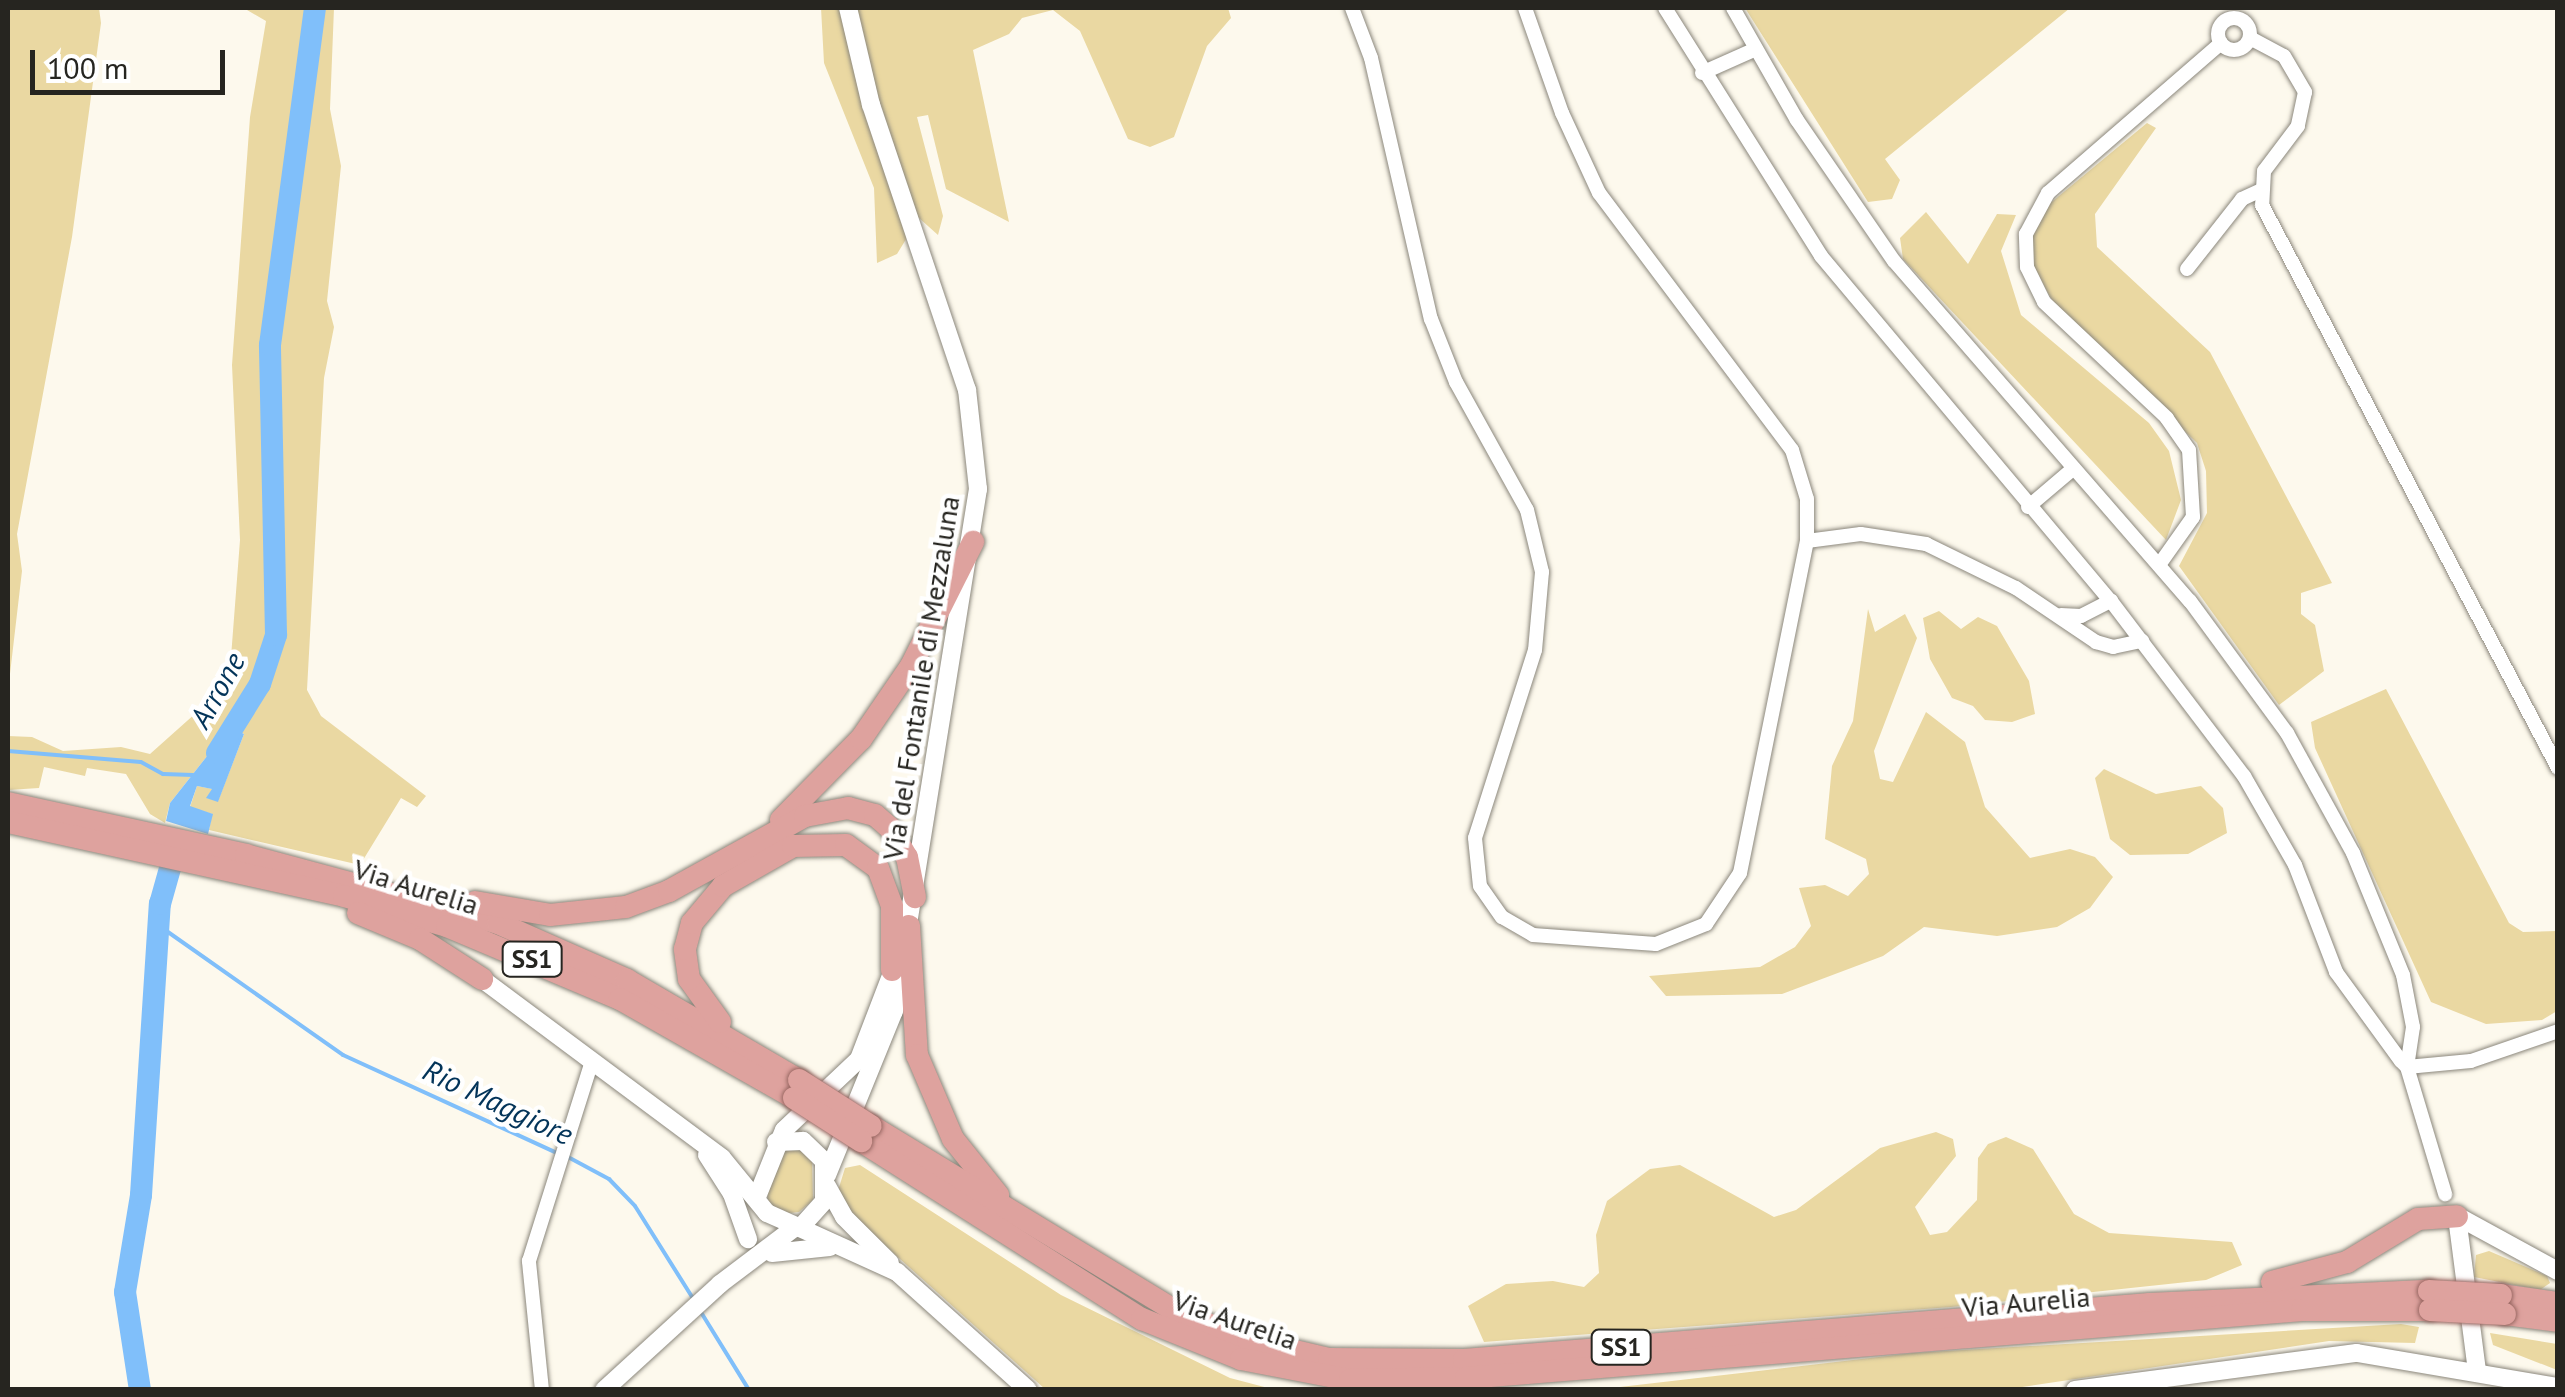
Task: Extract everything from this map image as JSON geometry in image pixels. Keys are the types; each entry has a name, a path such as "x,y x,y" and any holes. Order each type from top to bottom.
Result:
{"highway":[{"path":"767,836 861,739 911,666 973,542"},
{"name":"Via Aurelia","path":"8,803 149,843 332,876 461,910 566,950 791,1082 1142,1319 1241,1359 1350,1380 1466,1378 2430,1300"},
{"path":"332,876 537,914 592,913 660,895 825,809 866,811 902,846 915,897"},
{"name":"Via Aurelia","path":"8,822 149,843"},
{"path":"791,1082 778,1058 708,1012 692,988 686,940 713,894 793,846 822,842 855,849 878,868 889,889 898,962"},
{"name":"Via Aurelia","path":"204,855 247,876 400,911 509,949 791,1082"},
{"path":"247,876 265,888 387,924 482,980"},
{"path":"909,926 914,1044 953,1139 992,1190 1071,1252"},
{"name":"Via Aurelia","path":"866,1134 1071,1252 1227,1333 1358,1361 1464,1360 2292,1294 2558,1303"},
{"path":"2022,1314 2298,1277 2354,1259 2418,1219 2458,1216"},
{"name":"Via Aurelia","path":"2503,1304 2558,1320"}],"street":[{"name":"Via del Fontanile di Mezzaluna","path":"776,1142 853,1068 909,926 973,542 978,476 970,401 871,105 848,8"},
{"path":"1352,8 1371,58 1435,331 1524,503 1540,562 1538,637 1474,845 1480,886 1509,922 1552,940 1649,944 1695,931 1721,910 1742,866 1807,541 1808,508 1799,461 1599,193 1562,113 1525,8"},
{"path":"1665,8 1702,73 1821,256 2028,507 2112,601 2263,805 2300,878 2336,972 2407,1067 2445,1194"},
{"path":"1734,8 1878,240 2159,565 2268,703 2353,853 2408,994 2414,1027 2407,1067"},
{"path":"2221,43 2219,29 2230,19 2245,22 2250,38 2291,63 2306,99 2298,126 2264,172 2259,191 2558,768"},
{"path":"2221,43 2235,50 2250,38"},
{"path":"2159,565 2193,517 2189,450 2167,418 2044,302 2027,267 2025,244 2033,213 2048,194 2221,43"},
{"path":"1702,73 1756,48"},
{"path":"2187,270 2242,199 2259,191"},
{"path":"2028,507 2074,468"},
{"path":"1807,541 1861,534 1926,544 2058,614 2106,646 2142,641"},
{"path":"2058,614 2081,616 2112,601"},
{"name":"Via del Fontanile di Mezzaluna","path":"827,1180 880,1057 898,962"},
{"path":"482,980 696,1140 758,1200 797,1228 896,1272"},
{"path":"2407,1067 2486,1058 2558,1031"},
{"path":"544,1387 529,1268 592,1061"},
{"path":"696,1140 730,1189 748,1239"},
{"path":"718,1286 748,1239 776,1142 812,1145 844,1217 896,1272 1028,1390"},
{"path":"604,1390 718,1286 819,1211 827,1180"},
{"path":"2458,1216 2558,1271"},
{"path":"2458,1216 2477,1371"},
{"path":"762,1256 815,1246 859,1254"},
{"path":"2076,1390 2330,1354 2477,1371 2558,1386"}],"shaded area":[{"path":"8,8 99,8 101,23 72,237 17,534 22,571 8,691"},
{"path":"198,8 334,8 330,109 341,166 327,301 334,327 324,378 307,690 321,716 426,796 417,807 401,798 360,865 209,830 212,814 190,807 197,786 213,789 207,798 218,801 244,734 230,727 170,803 165,823 150,814 126,774 87,768 85,776 44,767 39,788 8,790 8,736 32,737 63,751 121,747 150,754 215,696 230,670 240,540 232,365 250,117 266,21 247,10"},
{"path":"821,8 1228,8 1231,18 1207,46 1174,137 1150,147 1128,139 1080,31 1053,10 1022,18 1009,34 973,50 1009,222 946,189 928,115 917,117 943,216 938,235 919,218 897,254 877,263 874,188 824,63"},
{"path":"1745,8 2070,8 1885,159 1900,180 1892,199 1868,202"},
{"path":"2147,123 2156,128 2095,214 2097,247 2210,352 2332,583 2301,593 2301,614 2315,625 2324,671 2279,705 2179,566 2207,513 2206,471 2197,443 2055,306 2033,265 2032,236 2042,210"},
{"path":"1926,212 1968,264 1997,214 2016,215 2001,251 2021,315 2149,423 2169,451 2181,500 2166,540 1903,259 1900,238"},
{"path":"1868,609 1875,632 1905,614 1917,638 1874,751 1880,779 1893,782 1926,712 1965,742 1985,807 2030,858 2070,849 2095,857 2113,877 2090,908 2057,927 1997,936 1924,927 1883,956 1782,994 1666,996 1649,976 1760,967 1795,947 1811,926 1799,888 1825,885 1848,896 1869,874 1866,859 1825,839 1832,766 1853,721"},
{"path":"1939,611 1961,629 1978,617 1997,626 2029,681 2035,714 2012,722 1985,720 1973,706 1952,698 1930,659 1923,618"},
{"path":"2386,689 2509,923 2523,932 2557,931 2557,1011 2542,1020 2486,1024 2431,1002 2315,748 2311,722"},
{"path":"2104,769 2156,794 2201,786 2223,808 2227,833 2188,854 2130,855 2110,839 2095,778"},
{"path":"1936,1132 1953,1139 1956,1156 1915,1207 1930,1235 1947,1232 1977,1200 1978,1158 1988,1144 2006,1137 2033,1149 2074,1214 2109,1233 2232,1242 2242,1265 2206,1280 1951,1307 1484,1342 1468,1306 1506,1284 1553,1281 1584,1287 1599,1273 1596,1235 1607,1201 1650,1169 1680,1165 1774,1217 1796,1210 1880,1148"},
{"path":"799,1148 812,1158 813,1200 799,1212 780,1214 768,1201 767,1187 782,1149"},
{"path":"860,1165 1061,1295 1230,1378 1272,1389 1045,1389 852,1216 837,1194 845,1168"},
{"path":"2489,1251 2547,1276 2550,1283 2540,1290 2474,1277 2476,1255"},
{"path":"2401,1324 2419,1327 2415,1343 2329,1341 2009,1389 1594,1390 1913,1353"},
{"path":"2490,1333 2557,1344 2557,1370 2493,1345"}],"water":[{"path":"230,727 244,734 218,802 206,798 212,789 197,786 190,806 213,814 208,834 166,821 170,803"}],"waterway":[{"name":"Arrone","path":"217,753 260,684 276,635 270,345 315,8"},
{"path":"8,751 141,762 163,774 193,775"},
{"name":"Arrone","path":"140,1390 125,1292 141,1195 160,904 178,840"},
{"name":"Rio Maggiore","path":"158,925 343,1055 559,1154"},
{"name":"Rio Maggiore","path":"568,1157 609,1179 635,1206 694,1300"},
{"name":"Rio Maggiore","path":"699,1309 749,1390"}]}
